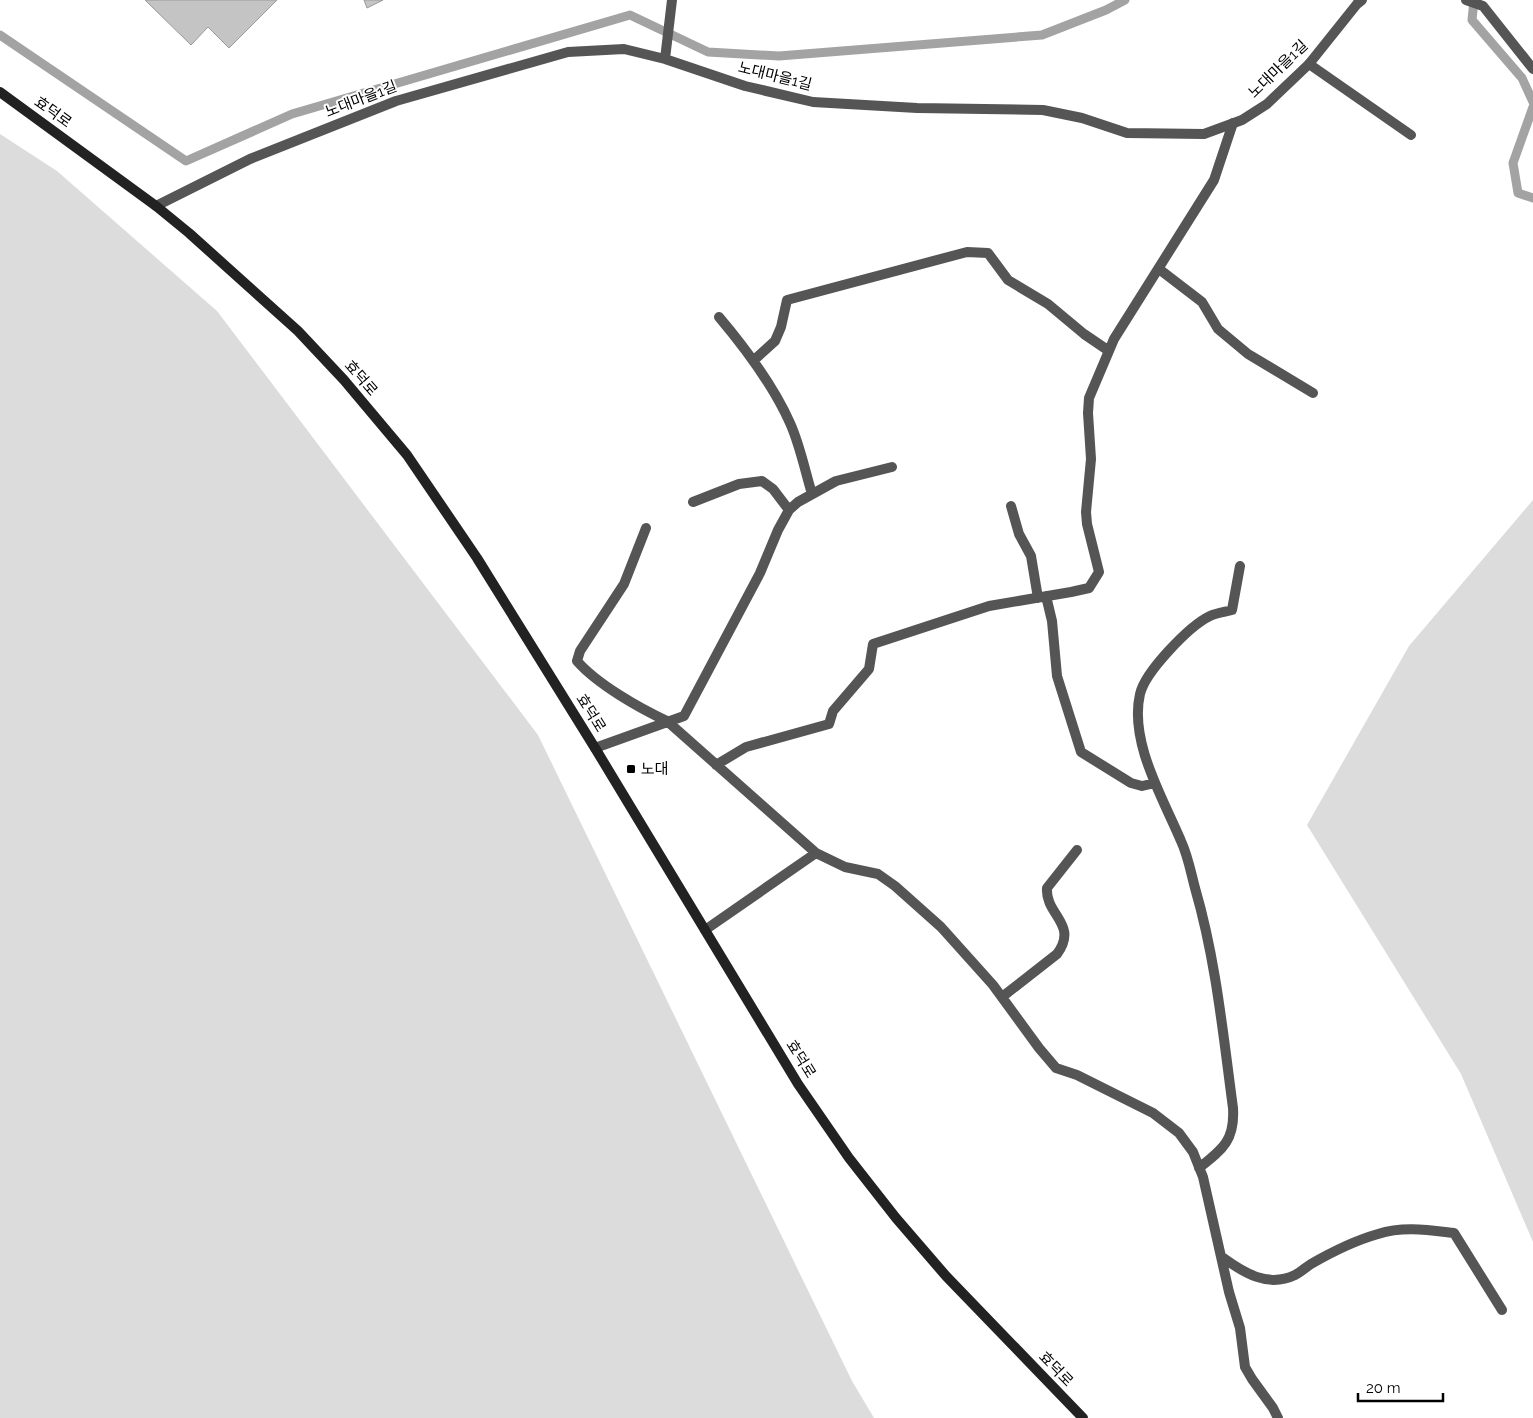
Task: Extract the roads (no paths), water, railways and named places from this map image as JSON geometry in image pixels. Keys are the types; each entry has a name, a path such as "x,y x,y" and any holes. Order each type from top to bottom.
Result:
{"main road":[{"name":"효덕로","path":"0,92 156,206 298,331 344,380 407,455 477,558 595,748 798,1084 849,1158 896,1218 946,1276 1083,1418"}],"street":[{"path":"665,59 672,0"},
{"name":"노대마을1길","path":"156,206 250,159 396,101 568,52 624,49 665,59 745,86 813,102 917,108 1043,110 1082,118 1127,133 1153,135 1204,134 1242,120 1267,104 1308,64 1362,0"},
{"path":"1466,0 1483,6 1533,69"},
{"path":"1308,64 1411,135"},
{"path":"716,766 746,748 829,724 833,711 869,670 872,644 989,606 1089,588 1100,572 1087,524 1086,512 1090,459 1089,398 1114,340 1214,180 1233,123"},
{"path":"753,361 775,341 781,327 787,300 967,252 988,253 1008,280 1048,304 1084,334 1109,351"},
{"path":"1158,269 1202,302 1218,329 1248,354 1313,393"},
{"path":"719,317 753,361 791,424 812,494"},
{"path":"595,748 684,716 760,573 778,530 789,510 798,502 836,481 892,467"},
{"path":"693,502 739,484 762,481 774,489 789,510"},
{"path":"1011,506 1019,534 1031,556 1042,597 1052,621 1057,676 1081,752 1131,783 1142,786 1155,783"},
{"path":"646,528 624,584 580,650 577,661 585,671 643,710 667,722 816,853 845,867 878,874 895,886 941,927 1002,997 1056,1068 1077,1075 1153,1113 1179,1133 1193,1152 1199,1168 1229,1292 1240,1328 1245,1367 1278,1418"},
{"path":"1199,1168 1225,1147 1233,1130 1233,1108 1211,949 1183,844 1155,783 1144,753 1140,728 1140,695 1143,686 1167,652 1203,620 1232,610 1240,566"},
{"path":"1002,997 1057,954 1063,946 1065,930 1050,901 1047,888 1076,850"},
{"path":"705,930 816,853"},
{"path":"1222,1257 1237,1268 1253,1276 1267,1280 1280,1280 1295,1275 1312,1264 1378,1234 1416,1229 1454,1233 1502,1310"}],"waterway":[{"path":"0,35 186,161 292,114 630,15 708,52 779,56 1042,35 1106,10 1125,0"},
{"path":"1474,0 1472,20 1522,78 1533,102"},
{"path":"1533,107 1513,163 1518,193 1533,198"}],"place":[{"name":"노대","path":"631,769"}]}
